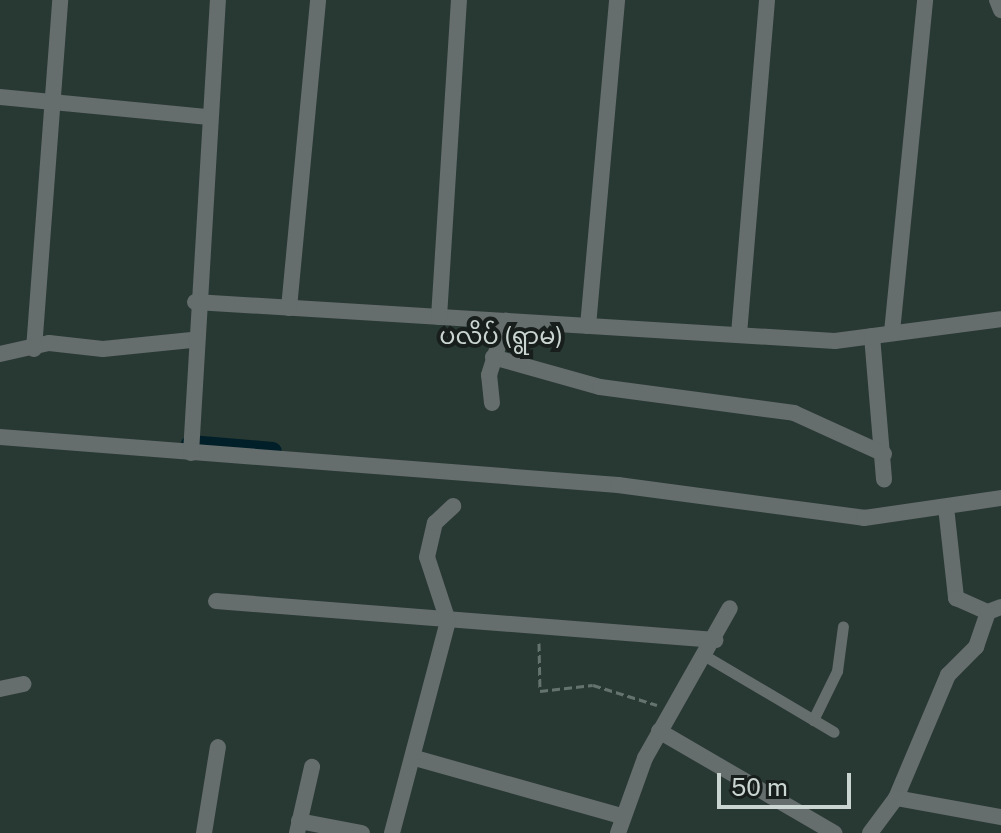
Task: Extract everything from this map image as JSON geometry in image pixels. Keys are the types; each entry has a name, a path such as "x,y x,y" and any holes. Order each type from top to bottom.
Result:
{"street":[{"path":"34,349 60,0"},
{"path":"191,453 192,340 218,0"},
{"path":"289,308 318,0"},
{"path":"439,317 459,0"},
{"path":"588,326 617,0"},
{"path":"739,334 767,0"},
{"path":"892,332 925,0"},
{"path":"0,97 209,117"},
{"path":"195,302 739,334 872,336 1001,319"},
{"path":"492,403 493,357 506,321"},
{"path":"872,336 884,479"},
{"path":"0,354 34,349 192,340"},
{"path":"493,357 600,387 794,413 884,454"},
{"path":"0,437 618,485 817,514 888,517 1001,498"},
{"path":"392,833 415,758 448,621 427,557 435,523 453,506"},
{"path":"870,833 896,798 948,675 976,647 994,609 956,598 946,507"},
{"path":"216,601 539,629 715,640"},
{"path":"618,833 622,816 659,731 707,657 730,608"},
{"path":"0,689 23,684"},
{"path":"659,731 834,833"},
{"path":"204,833 218,747"},
{"path":"415,758 622,816"},
{"path":"312,767 298,827 362,833"},
{"path":"896,798 1001,817"}],"lane":[{"path":"813,720 837,671 843,626"},
{"path":"707,657 834,732"}],"path":[{"path":"539,629 540,691 593,685 672,710"}],"waterway":[{"path":"190,444 273,451"}],"district":[{"name":"ပလိပ် (ရွာမ)","path":"501,336"}]}
